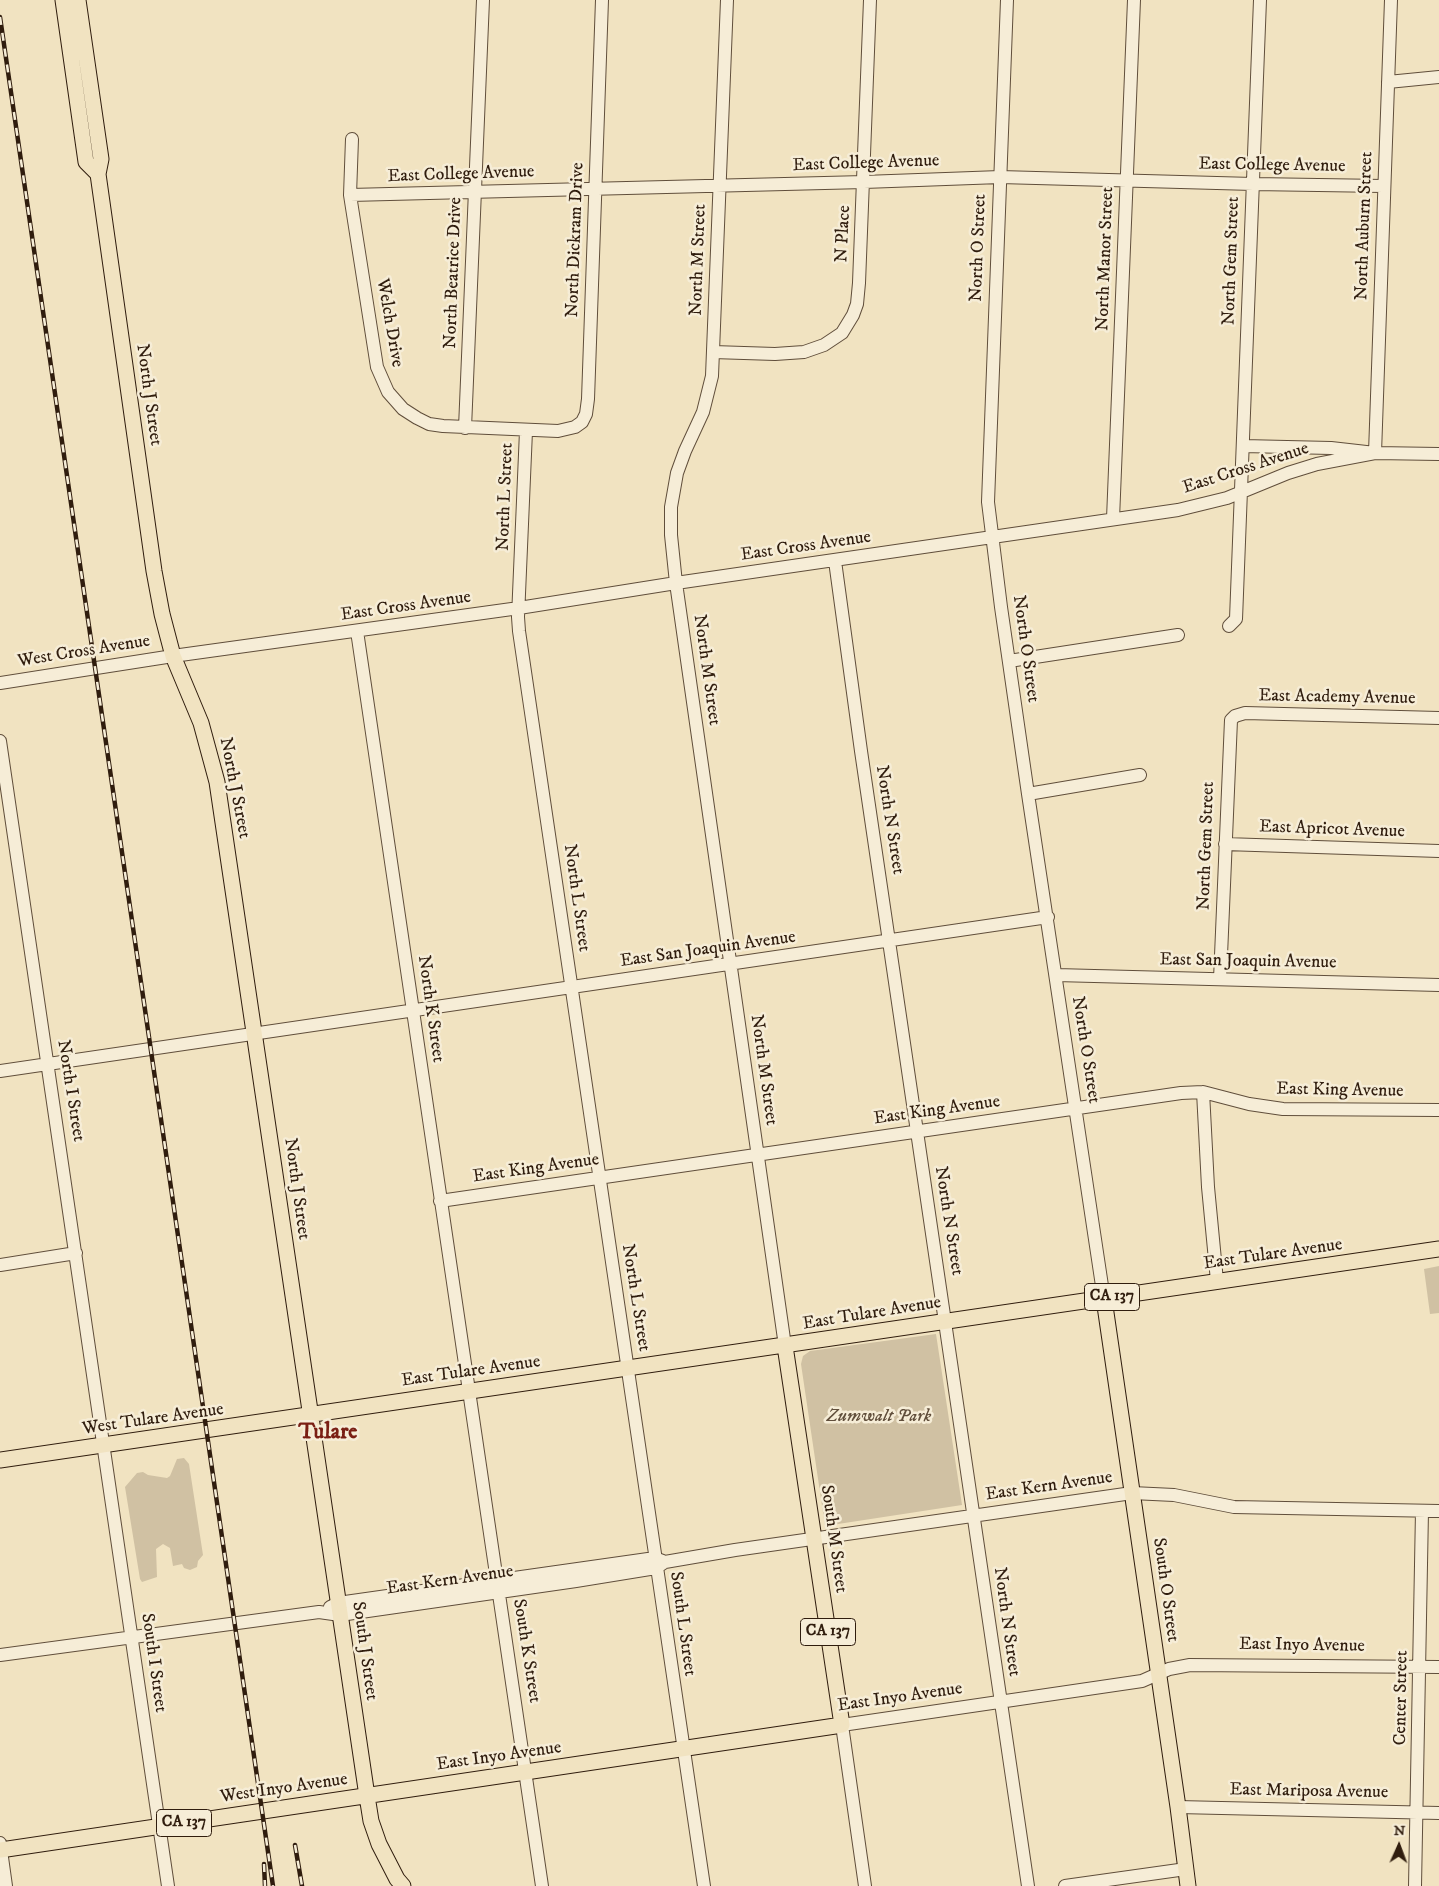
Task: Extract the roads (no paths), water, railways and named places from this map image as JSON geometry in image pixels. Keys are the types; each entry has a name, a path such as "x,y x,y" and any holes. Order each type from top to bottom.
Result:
{"main road":[{"name":"North J Street","path":"63,0 86,162 98,174"},
{"name":"North J Street","path":"78,0 102,159 98,174 153,562 162,614 173,656 201,722 217,782 310,1415"},
{"name":"East Tulare Avenue","path":"310,1415 1439,1249"},
{"name":"South O Street","path":"1104,1298 1188,1886"},
{"name":"South M Street","path":"785,1346 842,1725"},
{"name":"West Tulare Avenue","path":"0,1460 310,1415"},
{"name":"South J Street","path":"310,1415 371,1821 379,1844 403,1886"},
{"name":"East Inyo Avenue","path":"367,1796 842,1725"},
{"name":"West Inyo Avenue","path":"0,1848 367,1796"}],"street":[{"name":"North Beatrice Drive","path":"465,428 483,0"},
{"name":"North Dickram Drive","path":"526,431 567,430 582,422 586,414 602,0"},
{"name":"North M Street","path":"727,0 711,386 682,459 674,488 670,528 676,583 785,1346"},
{"name":"N Place","path":"713,352 775,354 804,352 824,345 842,333 853,315 857,304 864,182 870,0"},
{"name":"North O Street","path":"1007,0 987,482 992,538 1028,794 1104,1298"},
{"name":"North Manor Street","path":"1113,519 1134,0"},
{"name":"North Gem Street","path":"1229,626 1236,619 1260,0"},
{"name":"North Auburn Street","path":"1375,453 1391,0"},
{"path":"1388,82 1439,77"},
{"name":"Welch Drive","path":"352,139 350,196 377,367 388,392 403,409 423,421 443,426 526,431"},
{"name":"East College Avenue","path":"350,196 1000,177 1383,186"},
{"name":"North L Street","path":"526,431 519,608 520,631 628,1368"},
{"path":"1243,446 1331,448 1375,453"},
{"name":"East Cross Avenue","path":"173,656 357,632 1190,507 1240,493 1288,473 1317,464 1375,453 1439,454"},
{"name":"North N Street","path":"835,560 861,751 1028,1886"},
{"name":"North K Street","path":"357,632 440,1201 470,1392"},
{"path":"1009,661 1178,635"},
{"name":"West Cross Avenue","path":"0,682 173,656"},
{"name":"East Academy Avenue","path":"1235,716 1244,713 1439,718"},
{"name":"North Gem Street","path":"1220,979 1230,724 1235,716"},
{"name":"North I Street","path":"0,741 104,1446"},
{"path":"1028,794 1140,775"},
{"name":"East Apricot Avenue","path":"1225,844 1439,851"},
{"name":"East San Joaquin Avenue","path":"0,1072 1048,918"},
{"name":"East San Joaquin Avenue","path":"1056,975 1439,984"},
{"name":"East King Avenue","path":"440,1201 1181,1092 1203,1092 1249,1104 1283,1109 1439,1110"},
{"path":"1203,1092 1208,1187 1218,1282"},
{"path":"0,1265 76,1253"},
{"name":"South L Street","path":"628,1368 659,1563 683,1749 704,1886"},
{"name":"South K Street","path":"470,1392 542,1886"},
{"name":"South I Street","path":"104,1446 168,1886"},
{"name":"East Kern Avenue","path":"0,1655 319,1612 659,1563 814,1538 1132,1493 1174,1495 1217,1504 1244,1507 1439,1512"},
{"name":"Center Street","path":"1415,1886 1422,1511"},
{"name":"East Inyo Avenue","path":"842,1725 1142,1681 1169,1669 1183,1666 1214,1664 1439,1667"},
{"name":"South M Street","path":"842,1725 865,1886"},
{"name":"East Mariposa Avenue","path":"1178,1807 1439,1813"},
{"path":"0,1848 6,1886"},
{"path":"1065,1886 1186,1870"}],"railway":[{"path":"0,17 273,1886"},
{"path":"295,1845 302,1886"},
{"path":"264,1864 265,1886"}],"district":[{"name":"Tulare","path":"328,1433"}],"park label":[{"name":"Zumwalt Park","path":"879,1417"}]}
